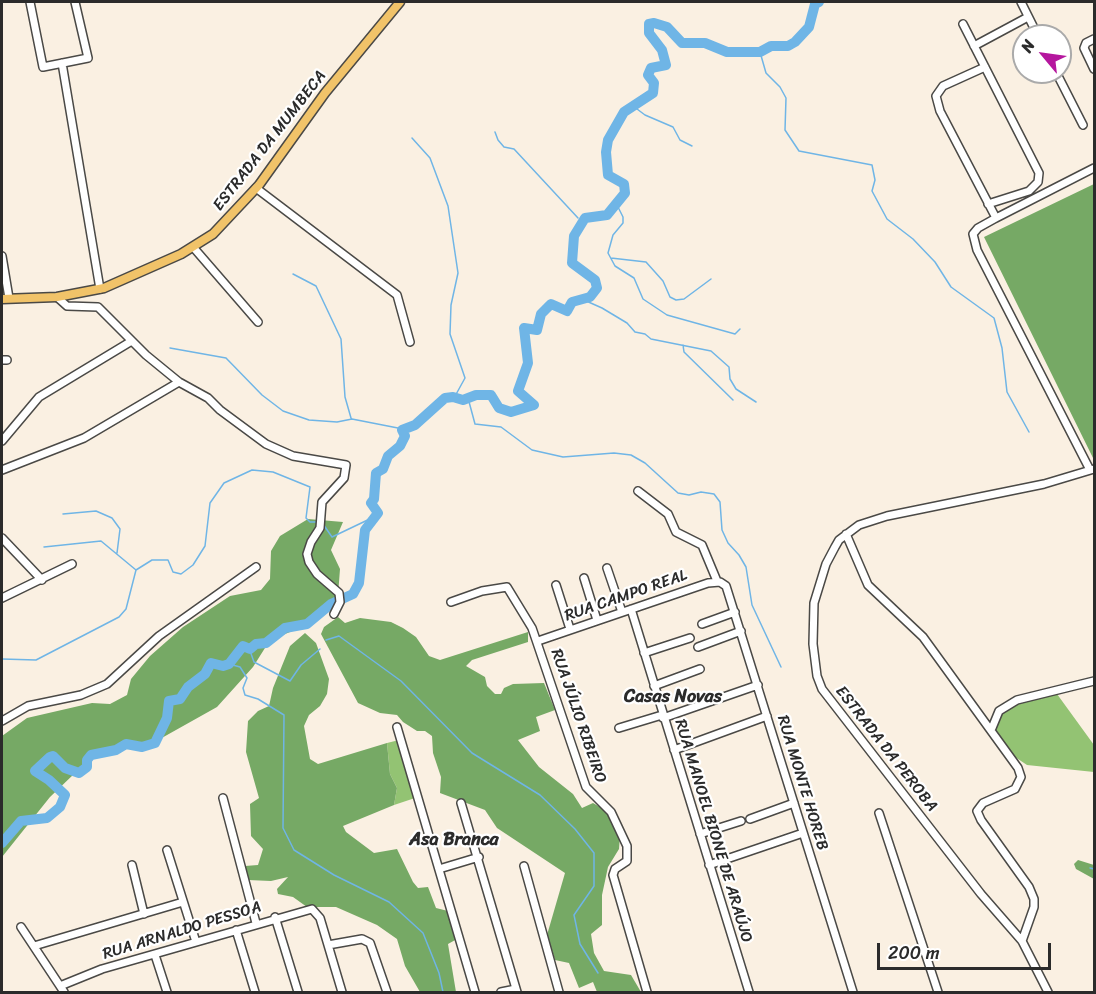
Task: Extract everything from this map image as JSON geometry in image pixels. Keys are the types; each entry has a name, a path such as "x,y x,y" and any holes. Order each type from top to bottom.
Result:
{"main road":[{"name":"ESTRADA DA MUMBECA","path":"5,298 57,297 100,289 136,275 193,247 230,219 256,188 315,106 400,2"}],"street":[{"path":"30,2 43,67 88,58 75,2"},
{"path":"1021,2 1032,24"},
{"path":"974,46 1028,17"},
{"path":"963,24 1037,167 1040,178 1029,191 988,204"},
{"path":"1095,39 1086,43 1084,48 1095,69"},
{"path":"62,63 100,289"},
{"path":"985,67 944,86 936,96 940,111 996,218"},
{"path":"1062,84 1083,125"},
{"path":"1092,470 973,240 973,234 978,228 996,218 1095,168"},
{"path":"256,188 397,295 410,342"},
{"path":"193,247 258,322"},
{"path":"2,256 5,298"},
{"path":"57,297 67,306 98,307 130,342 179,382 208,398 220,410 266,444 293,456 346,465 344,477 322,502 320,522 307,554 313,569 329,584 340,599 333,614"},
{"path":"2,441 39,397 130,342"},
{"path":"2,470 84,438 179,382"},
{"name":"ESTRADA DA PEROBA","path":"1048,993 1022,941 981,894 819,683 813,644 814,603 826,564 839,540 870,520 1044,484 1092,470"},
{"name":"RUA MONTE HOREB","path":"638,491 668,514 676,532 702,544 735,612 853,993"},
{"path":"846,534 868,585 923,637 992,728 1014,761 1021,777 1014,789 978,807 981,820 1024,880 1034,899 1034,907 1022,941"},
{"path":"2,538 42,580"},
{"path":"2,598 72,564"},
{"path":"2,721 28,706 81,695 106,684 167,630 256,567"},
{"path":"607,568 622,612"},
{"path":"584,578 597,620"},
{"name":"RUA CAMPO REAL","path":"538,640 720,582"},
{"path":"556,585 570,630"},
{"path":"451,602 482,591 507,587 538,640"},
{"name":"RUA MANOEL BIONE DE ARAÚJO","path":"631,609 749,993"},
{"path":"702,624 735,612"},
{"path":"698,647 741,631"},
{"path":"644,653 690,638"},
{"name":"RUA JÚLIO RIBEIRO","path":"538,640 586,787 611,812 627,846 627,861 615,869 613,875 647,993"},
{"path":"654,686 700,669"},
{"path":"992,728 999,711 1017,700 1095,681"},
{"path":"619,728 758,685"},
{"path":"674,750 767,716"},
{"path":"397,727 475,993"},
{"path":"223,798 256,923"},
{"path":"461,803 479,856 516,991 501,993"},
{"path":"750,819 794,803"},
{"path":"879,813 938,993"},
{"path":"700,834 741,821"},
{"path":"709,865 803,833"},
{"path":"167,850 196,942"},
{"path":"439,869 479,856"},
{"path":"132,865 144,914"},
{"path":"524,866 559,993"},
{"path":"34,946 183,902"},
{"name":"RUA ARNALDO PESSOA","path":"60,986 102,969 155,955 275,917 314,909 320,918 328,945"},
{"path":"275,917 297,993"},
{"path":"21,927 64,993"},
{"path":"236,930 255,993"},
{"path":"342,993 328,945 362,939 370,943 387,993"},
{"path":"155,955 167,993"}],"green space":[{"path":"1094,184 1094,460 984,237"},
{"path":"308,519 343,522 331,550 340,569 338,595 310,624 270,640 253,667 217,707 151,744 98,751 50,797 2,857 2,736 27,718 92,703 110,704 127,695 131,679 150,656 183,627 230,596 261,590 270,579 271,551 280,536"},
{"path":"338,617 345,623 360,618 391,622 416,637 429,656 440,660 528,632 528,642 472,660 466,666 485,677 487,686 495,694 501,694 504,688 513,684 544,683 555,710 536,717 540,731 518,740 539,767 573,794 582,808 593,803 607,811 620,835 619,849 608,867 602,895 602,925 591,934 594,953 604,971 631,975 641,992 597,992 593,982 579,988 569,963 555,960 547,935 565,873 497,828 485,810 440,793 441,777 433,753 432,736 425,731 417,731 397,715 380,713 358,703 321,634 324,627"},
{"path":"305,633 316,643 329,679 327,694 320,706 309,715 304,726 310,759 318,764 387,743 390,774 397,788 394,805 343,826 346,832 374,853 397,849 413,882 418,888 428,887 436,908 448,911 457,939 448,944 456,992 420,992 405,966 397,939 377,925 336,907 307,907 293,897 278,894 277,889 288,877 271,881 248,880 245,866 258,865 263,849 251,836 250,804 259,798 246,752 248,721 258,711 269,706 273,688 290,646"},
{"path":"1057,694 1094,745 1094,772 1027,765 1015,757 997,733 995,727 1000,714 1017,703"},
{"path":"399,740 415,798 394,805 397,788 390,774 387,743"},
{"path":"1078,860 1094,865 1094,879 1076,869 1074,864"}],"waterway":[{"path":"2,843 21,821 47,818 60,807 65,795 35,771 50,757 53,756 65,768 79,773 87,767 87,760 91,755 116,750 126,744 142,747 155,743 167,718 169,701 180,699 188,687 205,674 211,663 223,666 229,664 243,646 250,649 256,644 266,643 285,628 307,624 331,604 353,594 359,583 365,530 378,513 371,503 374,499 376,473 383,469 388,456 400,446 405,436 402,430 415,425 445,398 453,397 463,400 476,395 491,395 499,408 511,412 534,405 518,391 528,363 524,328 537,330 541,314 551,304 567,311 572,302 590,297 597,288 595,280 572,263 574,236 585,218 607,215 625,193 624,184 608,175 606,152 608,140 624,112 653,93 654,83 648,75 651,68 666,65 662,50 649,33 649,24 654,23 667,27 682,43 705,43 727,52 760,52 771,46 788,46 795,42 809,27 815,4 819,2"},
{"path":"760,52 766,73 780,87 786,98 785,130 799,151 872,165 875,180 872,191 887,219 913,239 935,262 951,287 994,318 1002,348 1007,392 1029,432"},
{"path":"633,106 645,115 673,127 680,140 692,146"},
{"path":"495,132 504,147 514,149 578,218"},
{"path":"412,138 430,158 448,206 458,273 451,305 450,334 465,378 454,398"},
{"path":"617,205 623,217 623,223 613,235 608,253 615,266 634,278 643,299 667,315 735,334 740,329"},
{"path":"611,258 646,262 663,281 670,297 676,300 684,299 711,279"},
{"path":"293,274 316,286 341,339 345,397 351,418"},
{"path":"584,300 602,308 627,323 635,332 645,334 651,339 711,351 729,367 730,379 736,389 756,402"},
{"path":"683,345 684,352 733,400"},
{"path":"170,348 226,358 262,395 283,411 309,420 337,422 352,419 403,429"},
{"path":"468,398 475,424 501,427 532,450 563,457 614,453 631,455 645,463 678,493 714,494 720,502 722,530 728,543 746,567 752,605 781,667"},
{"path":"2,659 36,660 119,617 126,609 136,570 152,560 168,560 173,572 181,574 193,565 205,546 210,503 224,483 252,470 273,472 310,487 306,518 310,522 319,522"},
{"path":"63,514 96,511 112,518 120,529 117,553"},
{"path":"323,524 332,537 376,516"},
{"path":"44,547 101,541 136,570"},
{"path":"326,640 339,636 401,681 472,753 540,795 575,829 594,853 594,886 574,915 580,944 598,973"},
{"path":"249,648 254,662 290,681 301,665 320,649"},
{"path":"229,664 240,667 247,678 243,688 245,695 258,699 284,715 283,828 294,850 334,875 389,902 423,933 439,973 443,992"},
{"path":"1090,868 1094,869"}],"district":[{"name":"Casas Novas","path":"673,697"},
{"name":"Asa Branca","path":"454,840"}]}
